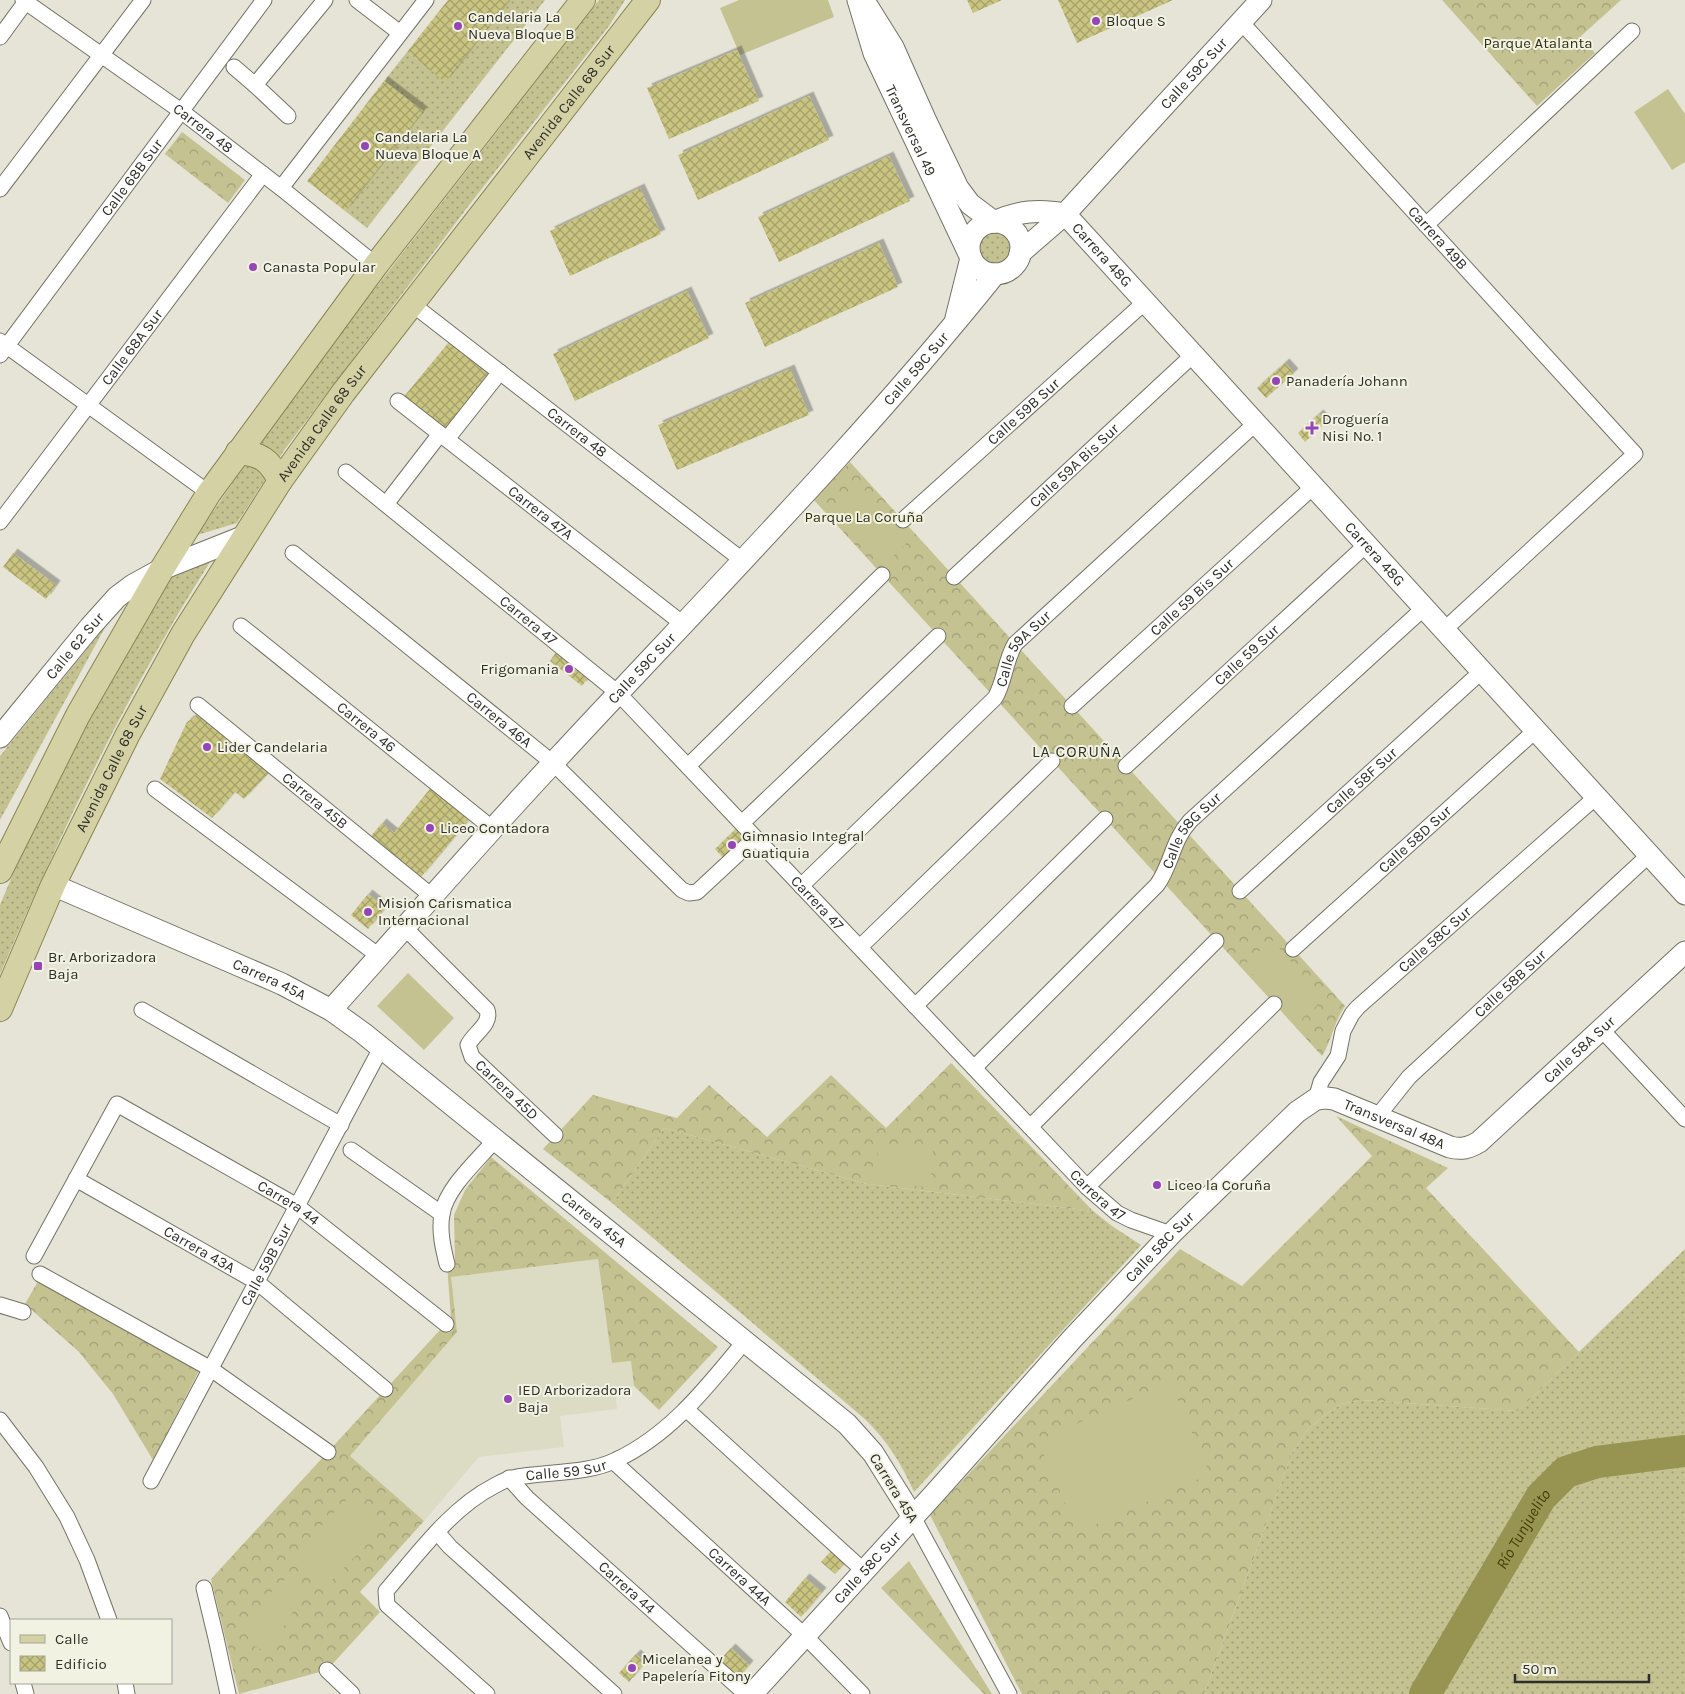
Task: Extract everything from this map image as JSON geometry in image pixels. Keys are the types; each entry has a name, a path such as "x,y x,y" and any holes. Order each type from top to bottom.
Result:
{"main road":[{"path":"0,870 78,715 208,493 376,265 583,0"},
{"name":"Avenida Calle 68 Sur","path":"0,1009 53,886 142,708 183,634 280,481 343,393 648,0"},
{"path":"238,452 252,453 264,459 274,468 280,481"}],"street":[{"path":"0,189 143,0"},
{"name":"Calle 68B Sur","path":"2,347 264,0"},
{"path":"255,85 325,0"},
{"path":"357,0 400,33"},
{"path":"281,188 426,0"},
{"name":"Transversal 49","path":"858,0 874,53 971,258"},
{"name":"Transversal 49","path":"864,0 893,47 958,188 970,204 994,222"},
{"name":"Calle 59C Sur","path":"1020,253 1065,214 1261,0"},
{"path":"0,37 25,1"},
{"name":"Carrera 48","path":"25,1 181,111 281,188 376,265"},
{"name":"Carrera 49B","path":"1241,22 1635,454 1444,630"},
{"path":"1426,225 1632,31"},
{"path":"234,67 288,116"},
{"name":"Calle 68A Sur","path":"0,522 263,174"},
{"path":"994,222 1004,223 1016,232 1020,240 1020,253 1013,267 1007,271 995,274 985,272 971,258 969,245 974,232 984,224 1029,211 1045,210 1065,214"},
{"name":"Carrera 48G","path":"1065,214 1685,894"},
{"name":"Calle 59C Sur","path":"954,324 971,258"},
{"name":"Calle 59C Sur","path":"331,1010 553,763 842,453 995,274"},
{"name":"Calle 59B Sur","path":"902,520 1145,302"},
{"name":"Carrera 48","path":"412,304 742,560"},
{"path":"2,347 87,405 208,493"},
{"name":"Calle 59A Bis Sur","path":"954,577 1193,355"},
{"path":"386,504 500,372"},
{"name":"Carrera 47A","path":"398,401 683,624"},
{"name":"Calle 59A Sur","path":"801,886 995,698 1002,682 1009,655 1015,644 1256,423"},
{"name":"Carrera 47","path":"346,472 618,693 1087,1187 1117,1213 1171,1234"},
{"name":"Calle 59 Bis Sur","path":"1072,706 1313,486"},
{"name":"Calle 62 Sur","path":"0,737 117,597 133,585 162,569 245,536"},
{"name":"Calle 59 Sur","path":"1126,766 1366,545"},
{"name":"Carrera 46A","path":"293,553 553,763 682,890 689,893 697,892 755,838"},
{"path":"688,766 882,575"},
{"name":"Calle 58G Sur","path":"974,1068 1157,885 1166,870 1178,838 1190,821 1424,608"},
{"name":"Carrera 46","path":"241,626 493,829"},
{"path":"742,823 938,636"},
{"name":"Calle 58F Sur","path":"1240,891 1482,671"},
{"name":"Carrera 45B","path":"198,705 433,897"},
{"name":"Calle 58D Sur","path":"1293,949 1536,730"},
{"path":"860,948 1052,761"},
{"path":"155,789 379,956"},
{"name":"Calle 58C Sur","path":"752,1694 1072,1339 1171,1234 1276,1132 1307,1104 1316,1099 1321,1082 1338,1056 1343,1032 1352,1014 1358,1007 1596,797"},
{"path":"915,1006 1105,819"},
{"name":"Calle 58B Sur","path":"1377,1117 1409,1077 1649,855"},
{"name":"Carrera 45A","path":"53,886 282,984 331,1010 363,1033 846,1424 873,1453 913,1517 1009,1694"},
{"name":"Carrera 45D","path":"405,928 487,1010 488,1021 468,1045 472,1057 555,1135"},
{"path":"1030,1127 1216,941"},
{"name":"Calle 58A Sur","path":"1472,1146 1685,952"},
{"path":"1087,1187 1274,1004"},
{"path":"142,1010 341,1126"},
{"path":"1601,1029 1685,1119"},
{"name":"Calle 59B Sur","path":"152,1481 381,1048"},
{"name":"Transversal 48A","path":"1316,1099 1334,1099 1450,1148 1458,1149 1472,1146"},
{"name":"Carrera 44","path":"76,1180 117,1104 297,1206 446,1324"},
{"path":"447,1264 442,1242 442,1214 453,1188 495,1140"},
{"path":"351,1150 442,1214"},
{"path":"34,1256 76,1180"},
{"name":"Carrera 43A","path":"76,1180 257,1282 385,1389"},
{"path":"40,1274 211,1369 328,1452"},
{"path":"0,1305 23,1312"},
{"name":"Calle 59 Sur","path":"487,1694 387,1605 386,1592 436,1532 467,1504 485,1491 509,1478 587,1469 614,1462 647,1442 686,1409 744,1342"},
{"path":"686,1409 864,1571"},
{"path":"0,1420 36,1467 67,1517 87,1560 109,1619"},
{"name":"Carrera 44A","path":"614,1462 804,1636 862,1694"},
{"name":"Carrera 44","path":"509,1478 527,1498 746,1694"},
{"path":"436,1532 450,1547 614,1694"},
{"path":"204,1588 228,1694"},
{"path":"0,1616 10,1641"},
{"path":"327,1670 352,1694"}],"shaded area":[{"name":"IED Arborizadora Baja","path":"598,1259 612,1363 631,1361 634,1386 615,1389 617,1409 560,1416 564,1447 479,1457 424,1521 350,1456 457,1332 450,1277"}],"green space":[{"path":"509,0 545,0 367,228 345,211 422,111 384,81 407,52 445,81"},
{"path":"599,0 625,0 609,26 470,204 285,449 237,523 197,535 294,393"},
{"path":"739,0 828,0 834,17 740,55 720,8"},
{"name":"Parque Atalanta","path":"1442,0 1621,0 1581,36 1595,53 1537,106"},
{"path":"1668,89 1685,114 1685,162 1672,170 1634,112"},
{"path":"182,132 245,180 228,203 165,154"},
{"path":"984,224 1010,227 1020,240 1017,260 1009,270 998,273 985,271 975,264 972,237 978,228"},
{"name":"Parque La Coruña","path":"850,462 1345,1006 1322,1056 813,499"},
{"path":"862,487 911,539 883,566 834,515"},
{"path":"210,562 174,620 118,721 57,846 0,974 0,905 46,805 91,717 170,578"},
{"path":"107,624 0,820 0,756"},
{"path":"1272,940 1324,999 1297,1023 1244,965"},
{"path":"408,973 454,1018 424,1050 377,1006"},
{"path":"951,1063 1093,1211 867,1184 664,1128 612,1203 543,1149 593,1095 677,1118 709,1085 767,1137 831,1075 886,1128"},
{"path":"1336,1116 1448,1168 1426,1188 1579,1352 1518,1411 1362,1400 1340,1404 1309,1428 1292,1453 1204,1694 1022,1694 930,1515 1180,1249 1242,1286 1372,1156"},
{"path":"664,1128 867,1184 1093,1211 1141,1245 914,1492 893,1453 866,1420 612,1203"},
{"path":"878,1147 933,1150 931,1187 876,1184"},
{"path":"491,1157 718,1347 659,1410 634,1386 631,1361 612,1363 598,1259 451,1277 457,1332 350,1456 424,1521 360,1592 380,1612 327,1670 239,1694 211,1579 451,1318 447,1264 455,1261 454,1215 465,1190"},
{"path":"1685,1249 1685,1694 1204,1694 1292,1453 1309,1428 1340,1404 1362,1400 1518,1411"},
{"path":"45,1269 206,1357 153,1460 113,1394 79,1352 25,1304"},
{"path":"1170,1382 1210,1474 1078,1532 1038,1441"},
{"path":"352,1494 385,1526 327,1585 295,1553"},
{"path":"909,1561 992,1694 984,1694 881,1588"},
{"path":"284,1580 293,1582 300,1589 299,1602 271,1647 260,1649 251,1644 246,1632 276,1585"}],"building":[{"name":"Candelaria La Nueva Bloque B","path":"448,0 509,0 445,82 407,52"},
{"path":"967,0 1002,0 973,13"},
{"name":"Bloque S","path":"1058,0 1173,0 1077,43"},
{"path":"737,50 759,101 669,139 647,88"},
{"name":"Candelaria La Nueva Bloque A","path":"384,81 423,111 345,211 307,181"},
{"path":"809,96 829,140 698,200 678,155"},
{"path":"889,156 910,201 779,262 758,217"},
{"path":"640,188 661,234 570,276 550,231"},
{"path":"879,243 898,287 765,347 745,303"},
{"path":"687,291 709,338 575,401 553,354"},
{"path":"449,342 490,376 442,434 402,399"},
{"name":"Panadería Johann","path":"1285,363 1294,373 1266,398 1257,388"},
{"path":"790,369 809,415 677,470 658,425"},
{"name":"Droguería Nisi No. 1","path":"1319,414 1326,422 1305,442 1298,433"},
{"path":"13,553 56,585 46,599 3,567"},
{"name":"Frigomania","path":"557,651 589,676 582,686 550,661"},
{"name":"Lider Candelaria","path":"200,713 269,773 244,799 235,792 212,818 160,779 187,722"},
{"name":"Liceo Contadora","path":"434,784 472,816 421,877 371,836 382,823 394,833"},
{"name":"Gimnasio Integral Guatiquia","path":"737,828 750,842 728,863 715,849"},
{"name":"Mision Carismatica Internacional","path":"368,894 385,908 368,929 351,915"},
{"path":"833,1549 846,1562 835,1574 821,1562"},
{"path":"805,1578 822,1592 801,1617 785,1602"},
{"path":"731,1648 749,1665 738,1678 719,1661"},
{"name":"Micelanea y Papelería Fitony","path":"636,1654 645,1662 629,1682 619,1673"}],"waterway":[{"name":"Río Tunjuelito","path":"1425,1694 1541,1497 1566,1472 1597,1462 1685,1451"}],"place":[{"name":"Bloque S","path":"1096,21"},
{"name":"Candelaria La Nueva Bloque B","path":"458,26"},
{"name":"Candelaria La Nueva Bloque A","path":"365,146"},
{"name":"Canasta Popular","path":"253,267"},
{"name":"Panadería Johann","path":"1276,381"},
{"name":"Droguería Nisi No. 1","path":"1312,428"},
{"name":"Frigomania","path":"569,669"},
{"name":"Lider Candelaria","path":"207,747"},
{"name":"Liceo Contadora","path":"430,828"},
{"name":"Gimnasio Integral Guatiquia","path":"732,845"},
{"name":"Mision Carismatica Internacional","path":"368,912"},
{"name":"Br. Arborizadora Baja","path":"38,966"},
{"name":"Liceo la Coruña","path":"1157,1185"},
{"name":"IED Arborizadora Baja","path":"508,1399"},
{"name":"Micelanea y Papelería Fitony","path":"632,1668"}],"district":[{"name":"LA CORUÑA","path":"1077,751"}]}
